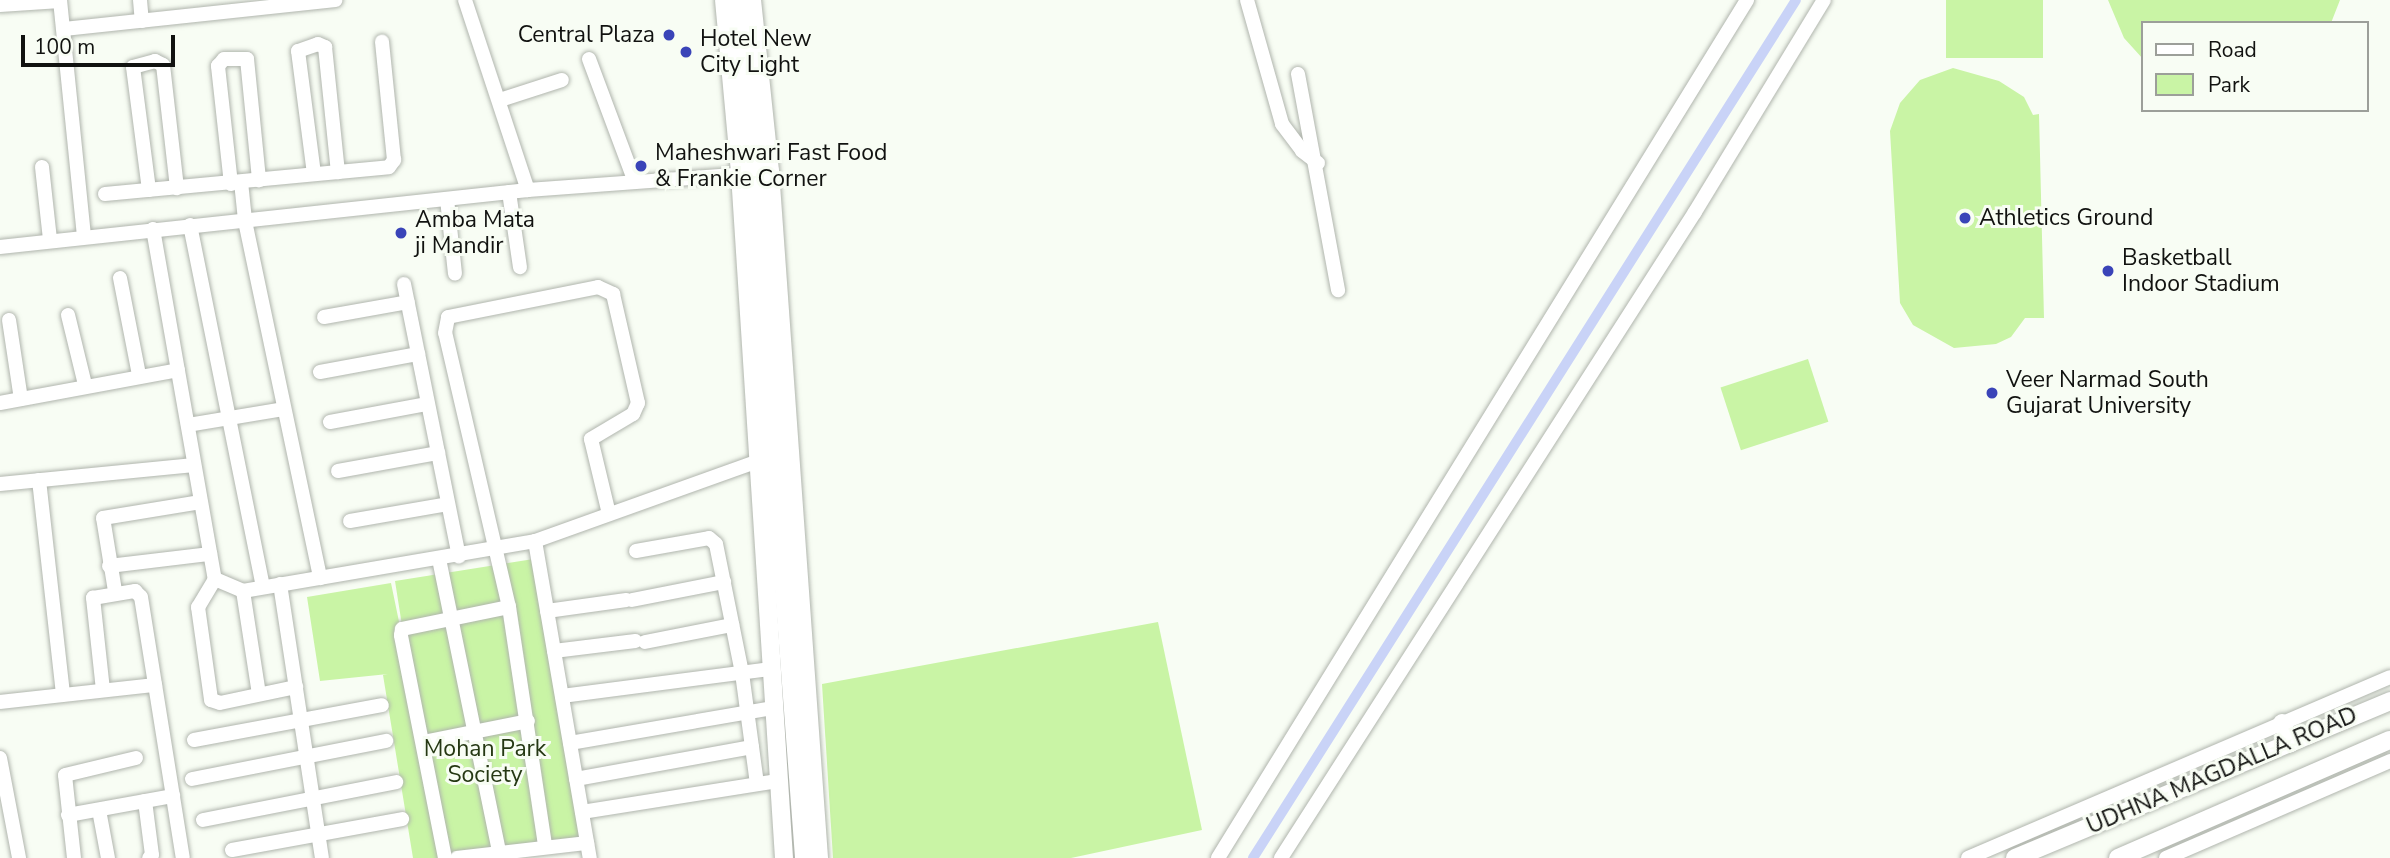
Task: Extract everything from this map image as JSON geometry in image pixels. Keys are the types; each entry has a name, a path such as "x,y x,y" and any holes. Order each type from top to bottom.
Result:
{"main road":[{"path":"723,0 752,173 793,858"},
{"path":"731,0 752,173 819,858"},
{"path":"740,0 804,858"},
{"path":"752,0 756,462 784,858"},
{"name":"UDHNA MAGDALLA ROAD","path":"2015,858 2390,701"},
{"path":"2282,723 2290,743"},
{"name":"UDHNA MAGDALLA ROAD","path":"2118,858 2390,740"}],"street":[{"path":"8,3 60,0 84,236"},
{"path":"140,0 142,20"},
{"path":"64,29 142,20 203,7 335,0"},
{"path":"466,0 528,190"},
{"path":"1247,0 1282,124 1302,151 1318,163"},
{"path":"1218,858 1747,0"},
{"path":"1280,858 1695,212 1824,0"},
{"path":"105,194 236,183 393,165 382,43"},
{"path":"314,174 298,51 318,44 325,47 338,172"},
{"path":"259,180 247,59 224,59 219,66 236,183 320,579"},
{"path":"589,59 635,182"},
{"path":"149,190 133,67 155,61 163,65 177,188"},
{"path":"1298,74 1318,163 1338,290"},
{"path":"500,100 562,80"},
{"path":"42,167 50,240"},
{"path":"0,247 528,190 752,173"},
{"path":"509,192 520,267"},
{"path":"447,199 455,274"},
{"path":"190,225 263,587"},
{"path":"153,229 215,579 198,607 209,696 220,703 296,687"},
{"path":"120,278 139,375"},
{"path":"404,284 460,556"},
{"path":"545,845 528,721 498,547 445,333 445,321 453,314 598,288 613,294 638,403 633,414 591,439 609,514"},
{"path":"324,317 408,302"},
{"path":"68,315 85,384"},
{"path":"9,320 21,399"},
{"path":"320,372 418,354"},
{"path":"0,403 85,384 178,370"},
{"path":"330,422 427,404"},
{"path":"188,425 284,410"},
{"path":"338,471 438,453"},
{"path":"215,579 243,590 460,556 535,541 756,462"},
{"path":"0,484 194,465"},
{"path":"39,480 63,695"},
{"path":"115,591 102,522 105,516 201,502"},
{"path":"350,521 448,504"},
{"path":"636,551 709,538 716,544 742,673 757,784"},
{"path":"535,541 590,858"},
{"path":"109,566 210,554"},
{"path":"439,559 477,733 499,851"},
{"path":"547,611 629,600 724,582"},
{"path":"280,584 322,858"},
{"path":"243,590 259,694"},
{"path":"103,690 92,602 96,596 115,591 135,591 141,597 183,858"},
{"path":"445,858 402,629 509,607"},
{"path":"554,651 640,642 732,625"},
{"path":"562,696 769,669"},
{"path":"1968,858 2390,677"},
{"path":"0,702 155,685"},
{"path":"194,740 382,705"},
{"path":"570,743 772,708"},
{"path":"423,742 528,721"},
{"path":"192,779 386,741"},
{"path":"576,779 752,747"},
{"path":"0,758 5,801 19,858"},
{"path":"74,858 64,784 67,773 136,758"},
{"path":"2166,858 2390,761"},
{"path":"582,812 778,781"},
{"path":"203,820 396,782"},
{"path":"68,815 173,796"},
{"path":"145,801 152,855 149,858"},
{"path":"99,810 108,858"},
{"path":"232,850 402,819"},
{"path":"457,858 545,845 587,843"}],"green space":[{"path":"1946,0 2043,0 2043,58 1946,58"},
{"path":"2108,0 2340,0 2332,21 2142,21 2142,58 2124,38"},
{"path":"1953,68 1999,81 2024,97 2033,115 2039,114 2044,318 2025,318 2011,337 1996,344 1954,348 1913,325 1900,303 1890,131 1900,103 1920,80"},
{"path":"1808,359 1828,422 1741,450 1721,387"},
{"name":"Mohan Park Society","path":"540,558 587,841 480,858 413,858 383,675 388,674 320,681 307,597 391,583 409,670 395,581"},
{"path":"1158,622 1202,830 1071,858 833,858 822,684"}],"waterway":[{"path":"1253,858 1796,0"}],"place":[{"name":"Central Plaza","path":"669,35"},
{"name":"Hotel New City Light","path":"686,52"},
{"name":"Maheshwari Fast Food & Frankie Corner","path":"641,166"},
{"name":"Athletics Ground","path":"1965,218"},
{"name":"Amba Mata ji Mandir","path":"401,233"},
{"name":"Basketball Indoor Stadium","path":"2108,271"},
{"name":"Veer Narmad South Gujarat University","path":"1992,393"}]}
